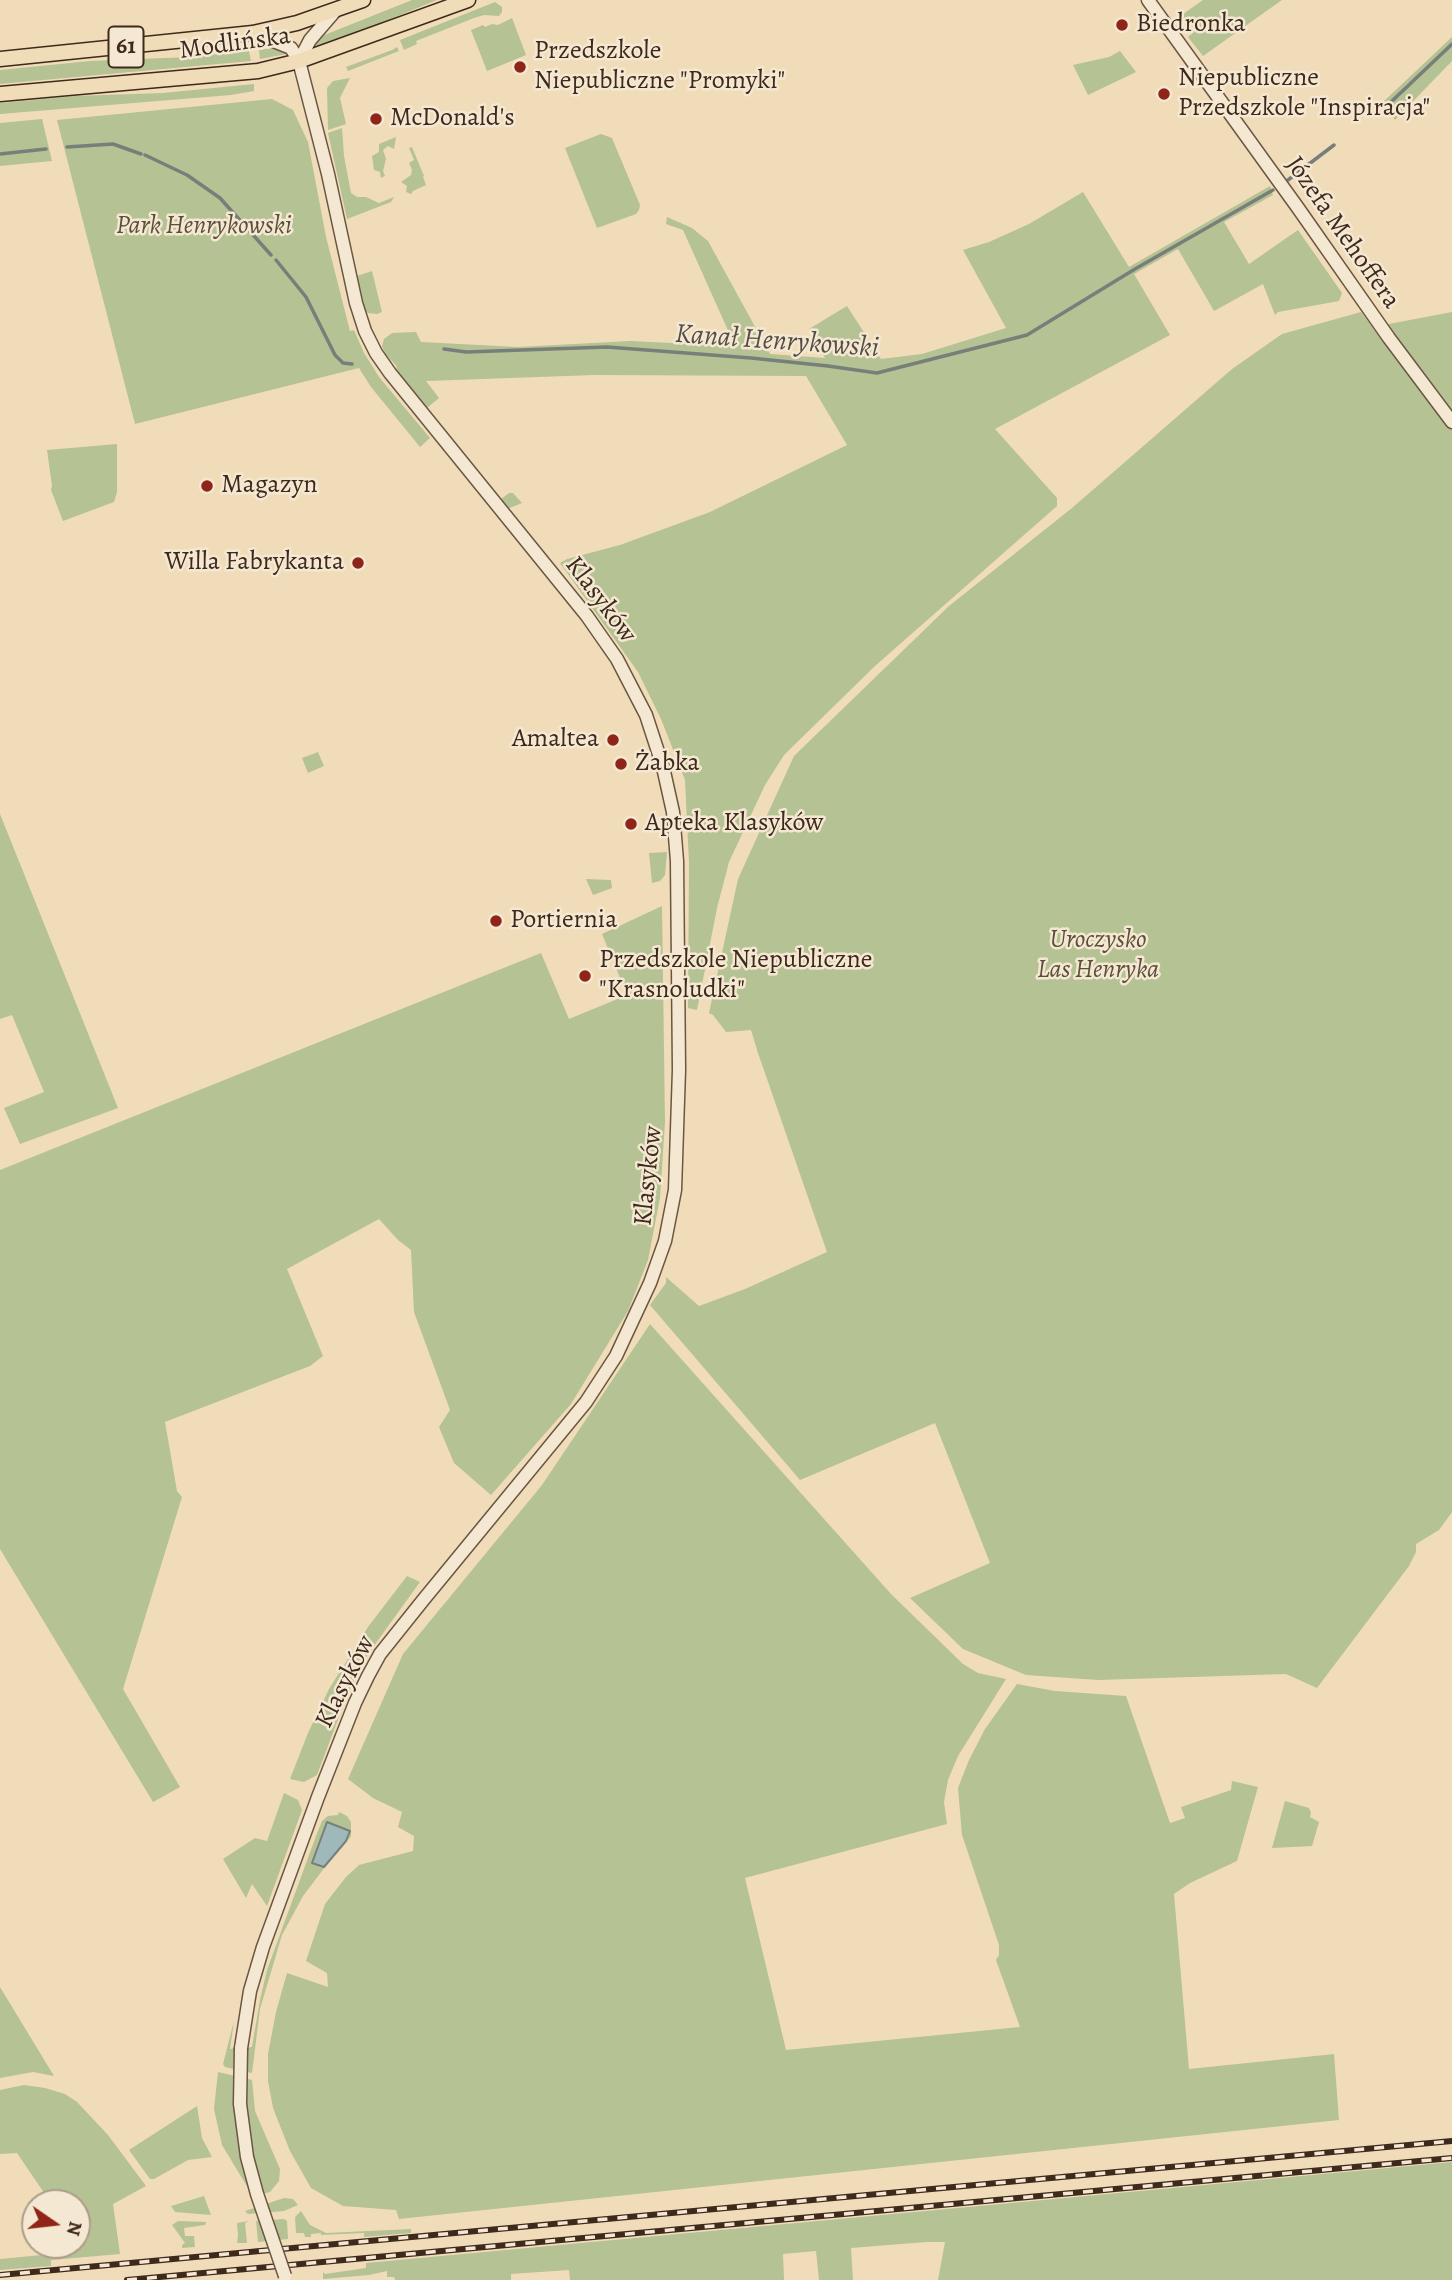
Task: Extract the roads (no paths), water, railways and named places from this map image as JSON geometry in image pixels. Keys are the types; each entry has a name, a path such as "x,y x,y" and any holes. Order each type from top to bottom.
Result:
{"main road":[{"name":"Modlińska","path":"0,59 253,33 297,23 363,0"},
{"name":"Modlińska","path":"0,94 258,71 299,61 468,0"}],"street":[{"name":"Józefa Mehoffera","path":"1148,0 1452,422"},
{"path":"299,61 310,40 335,11"},
{"path":"253,33 291,48 299,61"},
{"name":"Klasyków","path":"286,2278 247,2157 240,2104 241,2048 250,1991 263,1947 341,1738 368,1676 389,1643 559,1437 616,1356 657,1265 671,1215 677,1169 679,1070 677,861 669,790 652,732 623,670 587,616 376,353 356,303 328,174 299,61"}],"water":[{"path":"327,1822 350,1831 346,1841 324,1867 312,1863"}],"waterway":[{"name":"Kanał Henrykowski","path":"1391,102 1452,44"},
{"name":"Kanał Henrykowski","path":"67,147 113,144 141,154"},
{"name":"Kanał Henrykowski","path":"1288,180 1334,145"},
{"name":"Kanał Henrykowski","path":"0,154 46,149"},
{"name":"Kanał Henrykowski","path":"145,155 187,175 220,198 271,255"},
{"name":"Kanał Henrykowski","path":"444,349 466,352 607,347 751,358 877,373 1027,335 1273,190"},
{"name":"Kanał Henrykowski","path":"276,260 306,297 335,355 343,363 352,364"}],"railway":[{"path":"0,2275 1452,2141"},
{"path":"127,2280 1452,2158"}],"place":[{"name":"Biedronka","path":"1122,25"},
{"name":"Przedszkole Niepubliczne \"Promyki\"","path":"520,67"},
{"name":"Niepubliczne Przedszkole \"Inspiracja\"","path":"1164,94"},
{"name":"McDonald's","path":"376,119"},
{"name":"Magazyn","path":"207,486"},
{"name":"Willa Fabrykanta","path":"358,563"},
{"name":"Amaltea","path":"613,740"},
{"name":"Żabka","path":"621,764"},
{"name":"Apteka Klasyków","path":"631,824"},
{"name":"Portiernia","path":"496,921"},
{"name":"Przedszkole Niepubliczne \"Krasnoludki\"","path":"585,976"}],"park label":[{"name":"Park Henrykowski","path":"204,227"},
{"name":"Uroczysko Las Henryka","path":"1098,956"}]}
